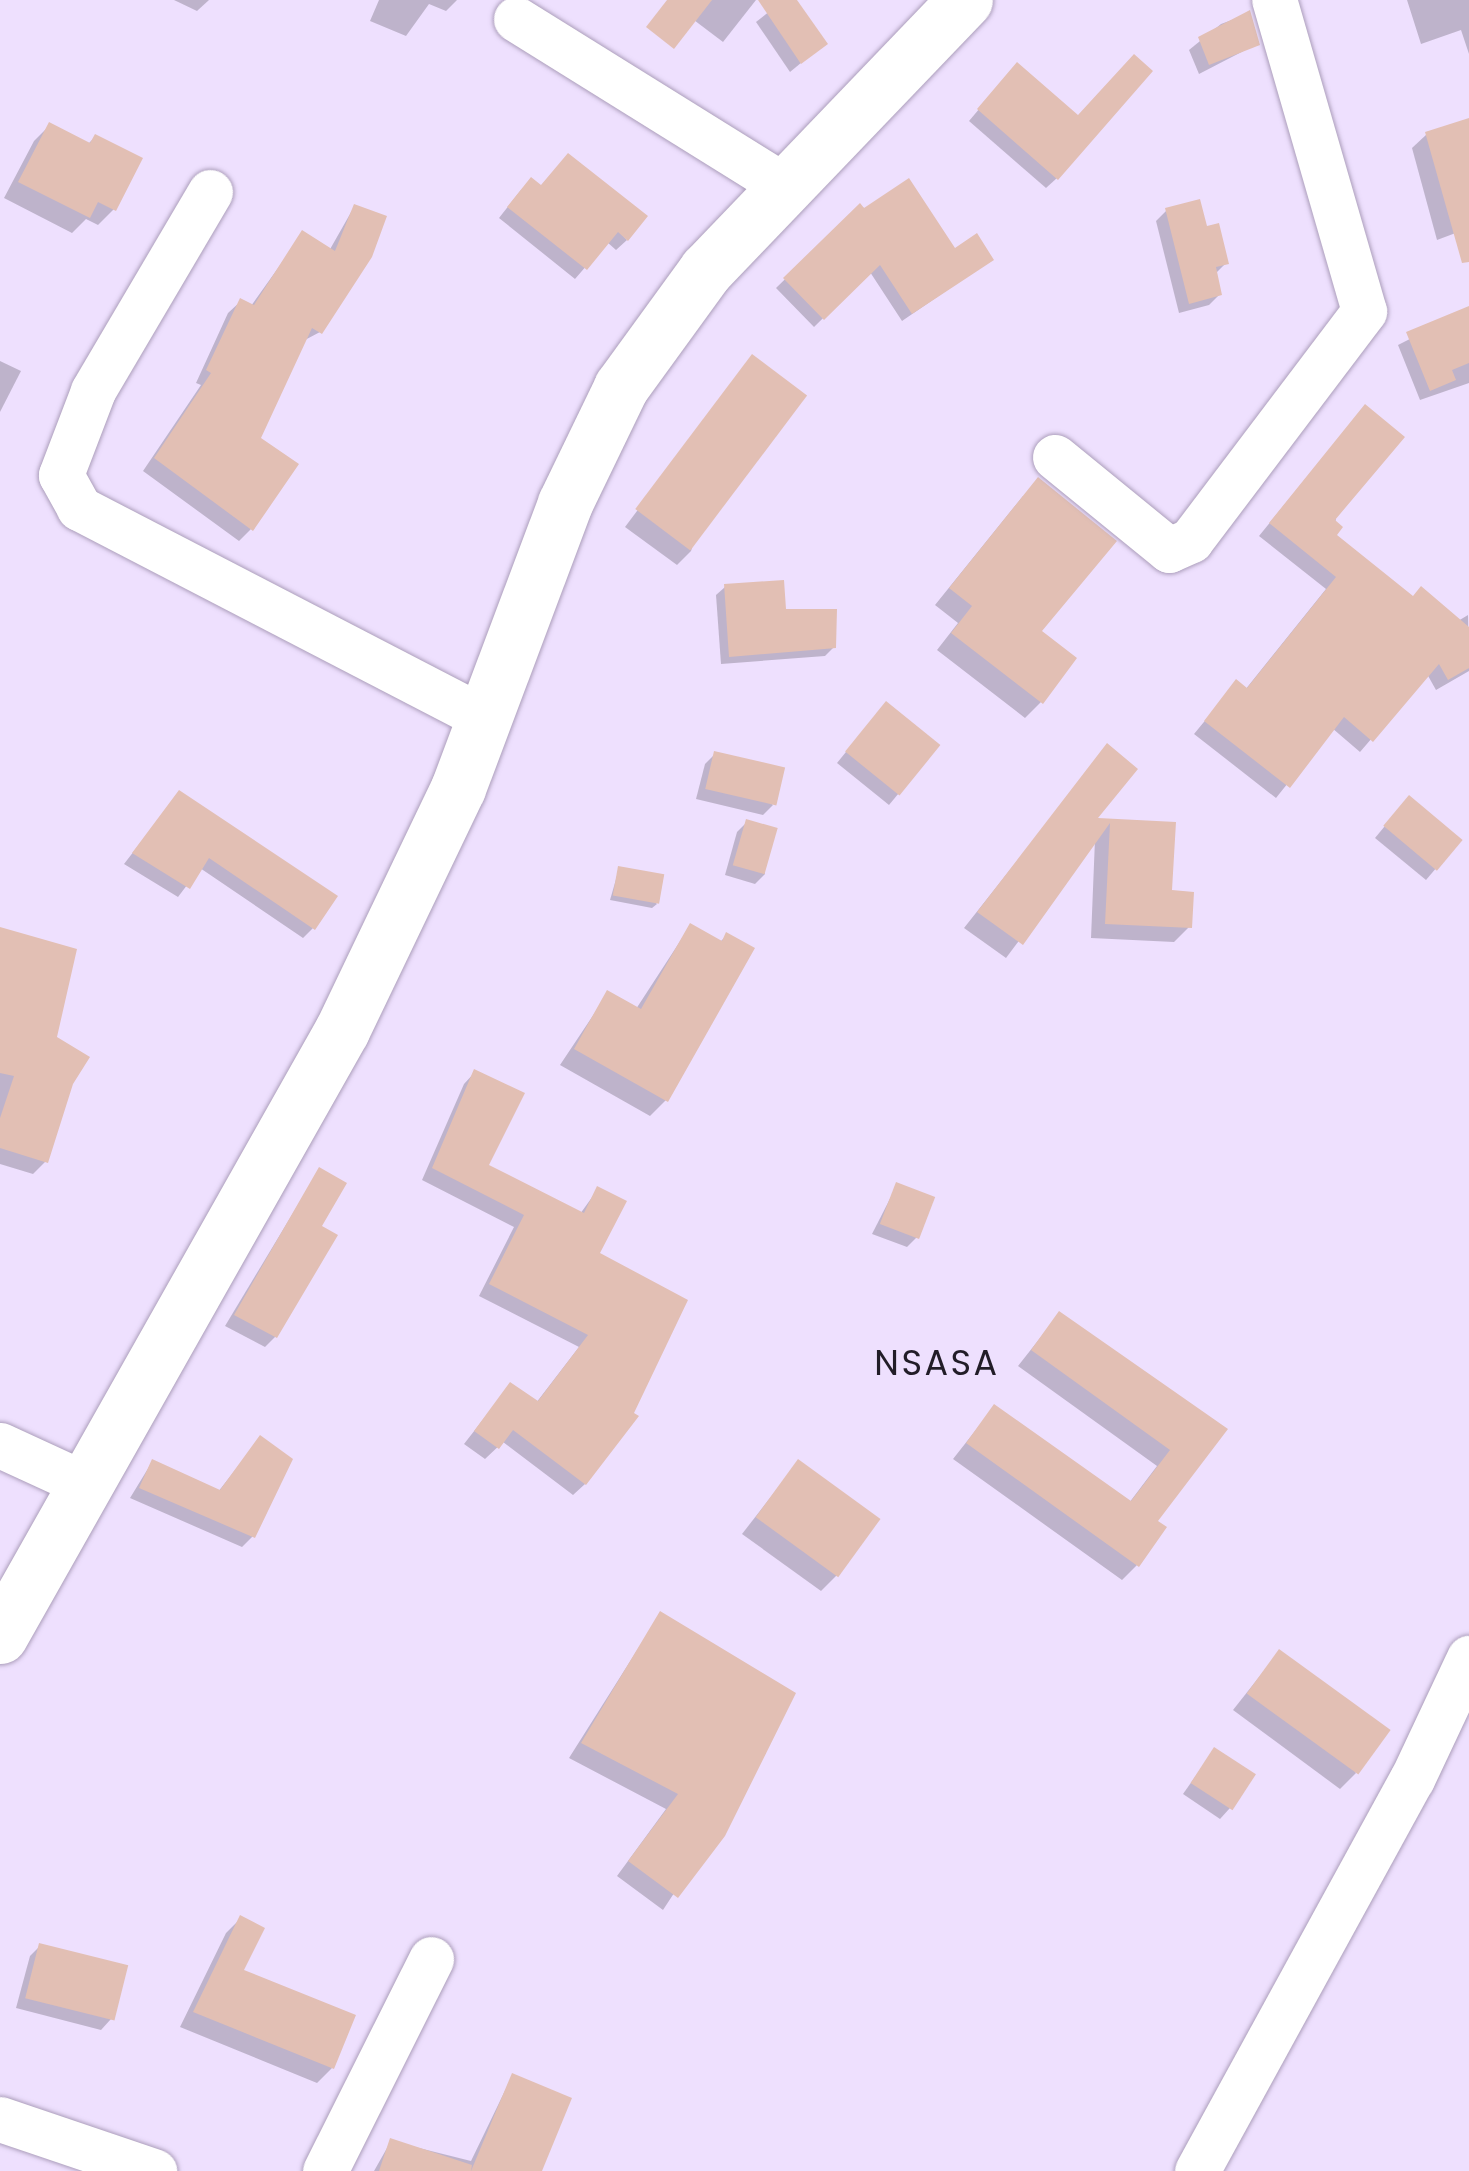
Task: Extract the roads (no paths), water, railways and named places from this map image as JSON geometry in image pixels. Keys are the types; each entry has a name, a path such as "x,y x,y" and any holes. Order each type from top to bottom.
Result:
{"street":[{"path":"0,1636 89,1486 342,1030 486,719 565,504 621,388 706,270 965,0"},
{"path":"1055,457 1168,550 1191,540 1364,311 1274,0"},
{"path":"516,19 786,187"},
{"path":"210,192 93,391 61,475 79,508 486,719"},
{"path":"0,1444 89,1486"},
{"path":"1197,2171 1412,1779 1469,1658"},
{"path":"326,2171 431,1959"},
{"path":"0,2119 154,2171"}],"district":[{"name":"NSASA","path":"937,1363"}]}
